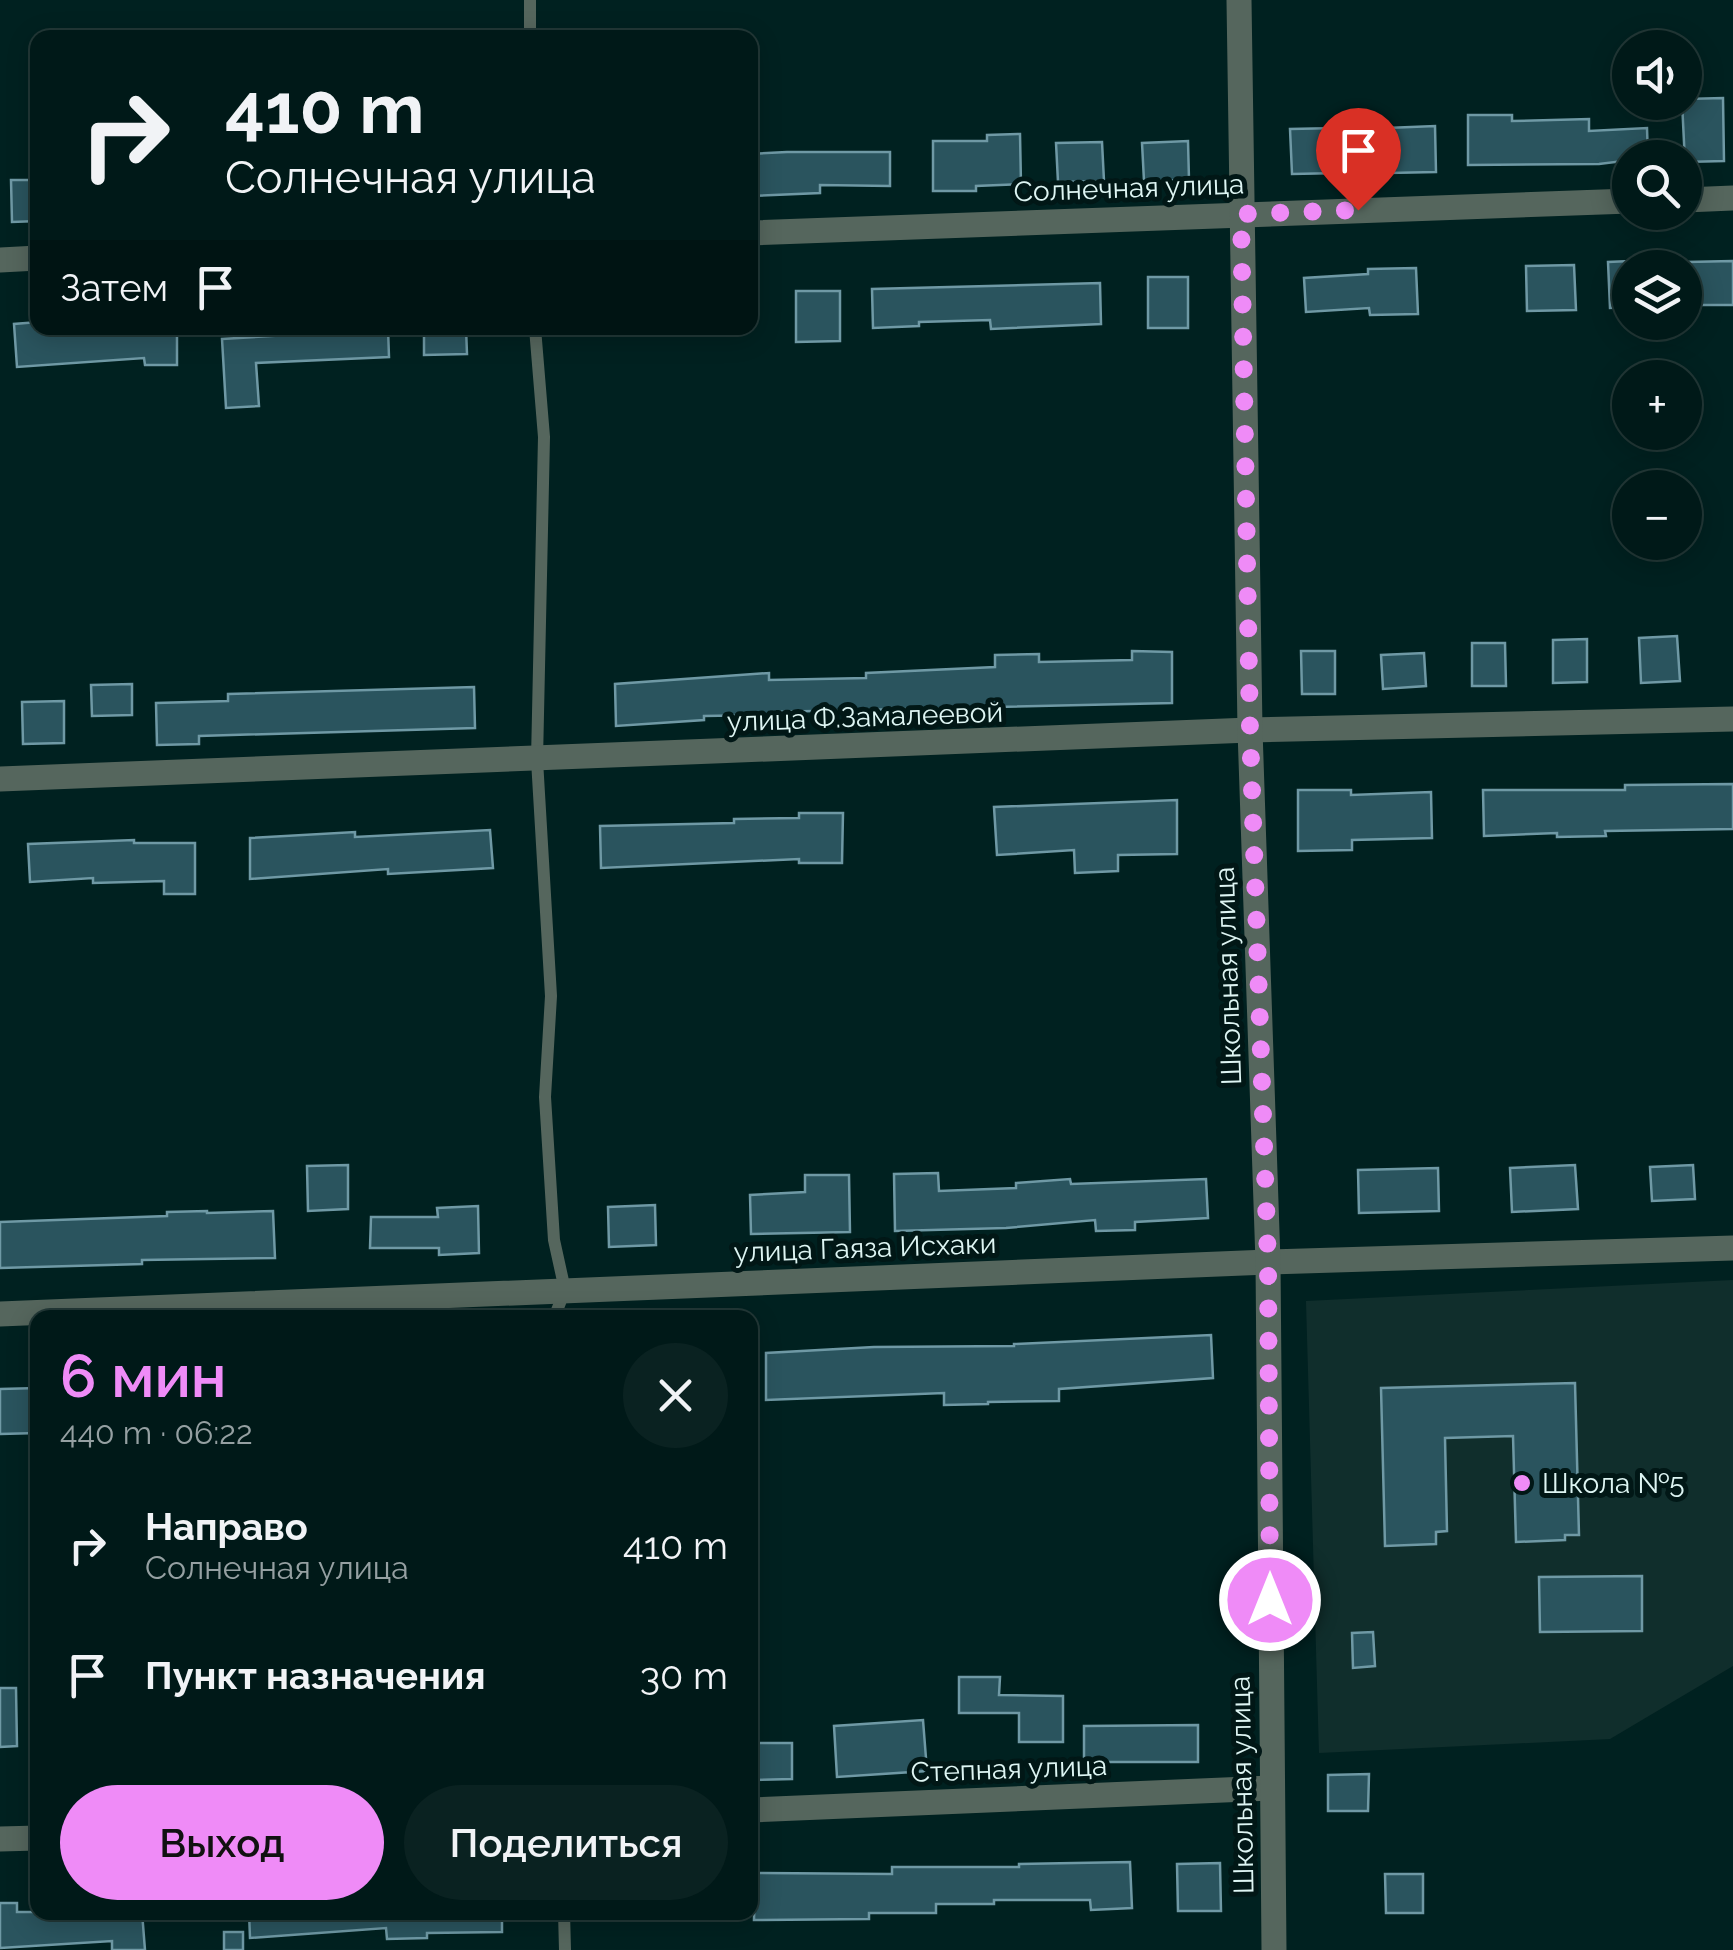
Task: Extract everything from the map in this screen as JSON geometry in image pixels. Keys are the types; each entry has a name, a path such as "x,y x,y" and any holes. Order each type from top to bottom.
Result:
{"street":[{"name":"Школьная улица","path":"1239,0 1250,730 1268,1262 1274,1950"},
{"path":"1702,199 1733,198"},
{"name":"Солнечная улица","path":"758,233 1612,202"},
{"path":"0,260 30,258"},
{"name":"улица Ф.Замалеевой","path":"0,779 1250,730 1733,719"},
{"name":"улица Гаяза Исхаки","path":"94,1310 1268,1262 1733,1248"},
{"name":"улица Гаяза Исхаки","path":"0,1314 30,1313"},
{"name":"Степная улица","path":"758,1810 1272,1788"},
{"path":"0,1839 30,1838"}],"lane":[{"path":"530,0 530,30"},
{"path":"536,335 544,436 537,760 551,996 545,1097 554,1240 565,1290 557,1310"},
{"path":"564,1920 564,1950"}],"shaded area":[{"name":"Школа №5","path":"1733,1280 1733,1666 1610,1739 1319,1753 1306,1301"}],"building":[{"path":"1723,98 1724,161 1702,162 1702,140 1684,140 1683,120 1702,120 1702,99"},
{"path":"1468,115 1512,115 1512,121 1589,119 1589,131 1647,128 1647,140 1612,140 1612,162 1468,165"},
{"path":"1435,126 1436,172 1388,173 1387,128"},
{"path":"1338,128 1340,173 1292,174 1290,129"},
{"path":"1020,134 1021,184 976,186 976,191 933,191 933,141 987,141 987,135"},
{"path":"1188,141 1189,180 1144,181 1142,143"},
{"path":"1102,142 1104,181 1058,182 1056,143"},
{"path":"890,152 890,186 820,185 820,193 758,196 758,154"},
{"path":"11,180 30,180 30,221 12,222"},
{"path":"1733,261 1733,305 1702,305 1702,262"},
{"path":"1608,262 1612,262 1612,308 1610,308"},
{"path":"1574,265 1576,310 1527,311 1526,266"},
{"path":"1416,268 1418,314 1370,315 1369,308 1306,312 1304,278 1368,274 1368,269"},
{"path":"1148,277 1188,277 1188,328 1148,328"},
{"path":"1100,283 1101,324 991,329 990,320 873,328 872,289"},
{"path":"796,291 840,291 840,341 796,342"},
{"path":"30,323 30,335 177,335 177,365 145,365 144,358 17,367 14,324"},
{"path":"388,335 389,357 256,363 259,406 226,408 222,339"},
{"path":"424,335 466,335 467,354 424,355"},
{"path":"1677,636 1680,681 1641,683 1639,638"},
{"path":"1587,639 1587,682 1553,683 1553,640"},
{"path":"1472,643 1505,643 1506,686 1472,686"},
{"path":"1132,651 1172,652 1172,703 770,712 616,726 615,684 769,673 769,680 866,678 866,673 995,667 995,655 1039,654 1039,662 1132,660"},
{"path":"1301,651 1335,651 1335,694 1302,694"},
{"path":"1424,653 1426,686 1383,689 1381,655"},
{"path":"132,684 132,715 92,716 91,685"},
{"path":"474,687 475,728 199,736 199,744 157,745 156,703 228,701 228,694"},
{"path":"64,701 64,743 23,744 22,702"},
{"path":"1733,784 1733,829 1605,831 1606,836 1484,836 1483,790 1625,790 1625,785"},
{"path":"1298,790 1351,790 1351,795 1431,792 1432,838 1352,840 1352,850 1298,851"},
{"path":"1177,800 1177,854 1118,855 1118,871 1075,873 1074,850 997,855 994,807"},
{"path":"799,813 843,813 842,863 799,863 799,859 601,868 600,826 734,823 734,819 799,818"},
{"path":"490,830 493,868 388,874 388,869 250,879 250,838"},
{"path":"134,840 195,843 195,894 164,894 164,881 93,883 93,878 30,882 28,844"},
{"path":"348,1165 348,1209 308,1211 307,1166"},
{"path":"1575,1165 1578,1209 1512,1212 1510,1168"},
{"path":"1693,1165 1695,1199 1652,1201 1650,1167"},
{"path":"1438,1168 1439,1211 1359,1213 1358,1170"},
{"path":"938,1173 939,1191 1016,1188 1016,1183 1070,1179 1071,1184 1206,1179 1208,1218 1135,1222 1135,1230 1096,1231 1095,1220 1006,1228 895,1231 894,1174"},
{"path":"805,1175 849,1175 850,1232 751,1234 750,1195 805,1192"},
{"path":"655,1205 656,1245 609,1247 608,1207"},
{"path":"478,1206 479,1253 439,1255 439,1248 370,1248 371,1217 438,1217 437,1208"},
{"path":"273,1211 275,1258 0,1268 0,1222"},
{"path":"1211,1335 1213,1378 1059,1389 1059,1401 944,1405 944,1393 766,1400 766,1353 1014,1346"},
{"path":"1575,1383 1579,1535 1565,1535 1565,1540 1516,1542 1513,1436 1445,1438 1447,1531 1436,1532 1436,1544 1385,1546 1381,1388"},
{"path":"30,1388 30,1433 0,1434 0,1389"},
{"path":"1642,1576 1642,1631 1540,1632 1539,1577"},
{"path":"1373,1632 1375,1666 1353,1668 1352,1633"},
{"path":"959,1677 1000,1677 999,1695 1063,1696 1063,1742 1019,1742 1019,1713 959,1713"},
{"path":"0,1688 16,1688 17,1746 0,1747"},
{"path":"923,1720 927,1771 837,1777 834,1726"},
{"path":"1198,1725 1198,1762 1084,1762 1084,1726"},
{"path":"758,1743 792,1743 792,1779 758,1780"},
{"path":"1369,1774 1368,1811 1328,1811 1328,1775"},
{"path":"1130,1862 1132,1908 1091,1910 1090,1900 994,1900 994,1904 936,1904 936,1913 869,1913 869,1919 758,1920 758,1873 892,1874 892,1867"},
{"path":"1220,1863 1221,1911 1178,1911 1177,1864"},
{"path":"1385,1874 1423,1874 1423,1913 1386,1913"},
{"path":"0,1903 17,1903 17,1912 30,1912 30,1920 143,1920 145,1950 112,1950 112,1941 0,1948"},
{"path":"249,1920 502,1920 502,1932 427,1933 427,1938 387,1939 386,1928 250,1938"},
{"path":"224,1932 243,1932 243,1950 224,1950"}],"place":[{"name":"Школа №5","path":"1522,1483"}],"route":[{"path":"1270,1600 1268,1262 1250,730 1241,214 1358,210"}]}
